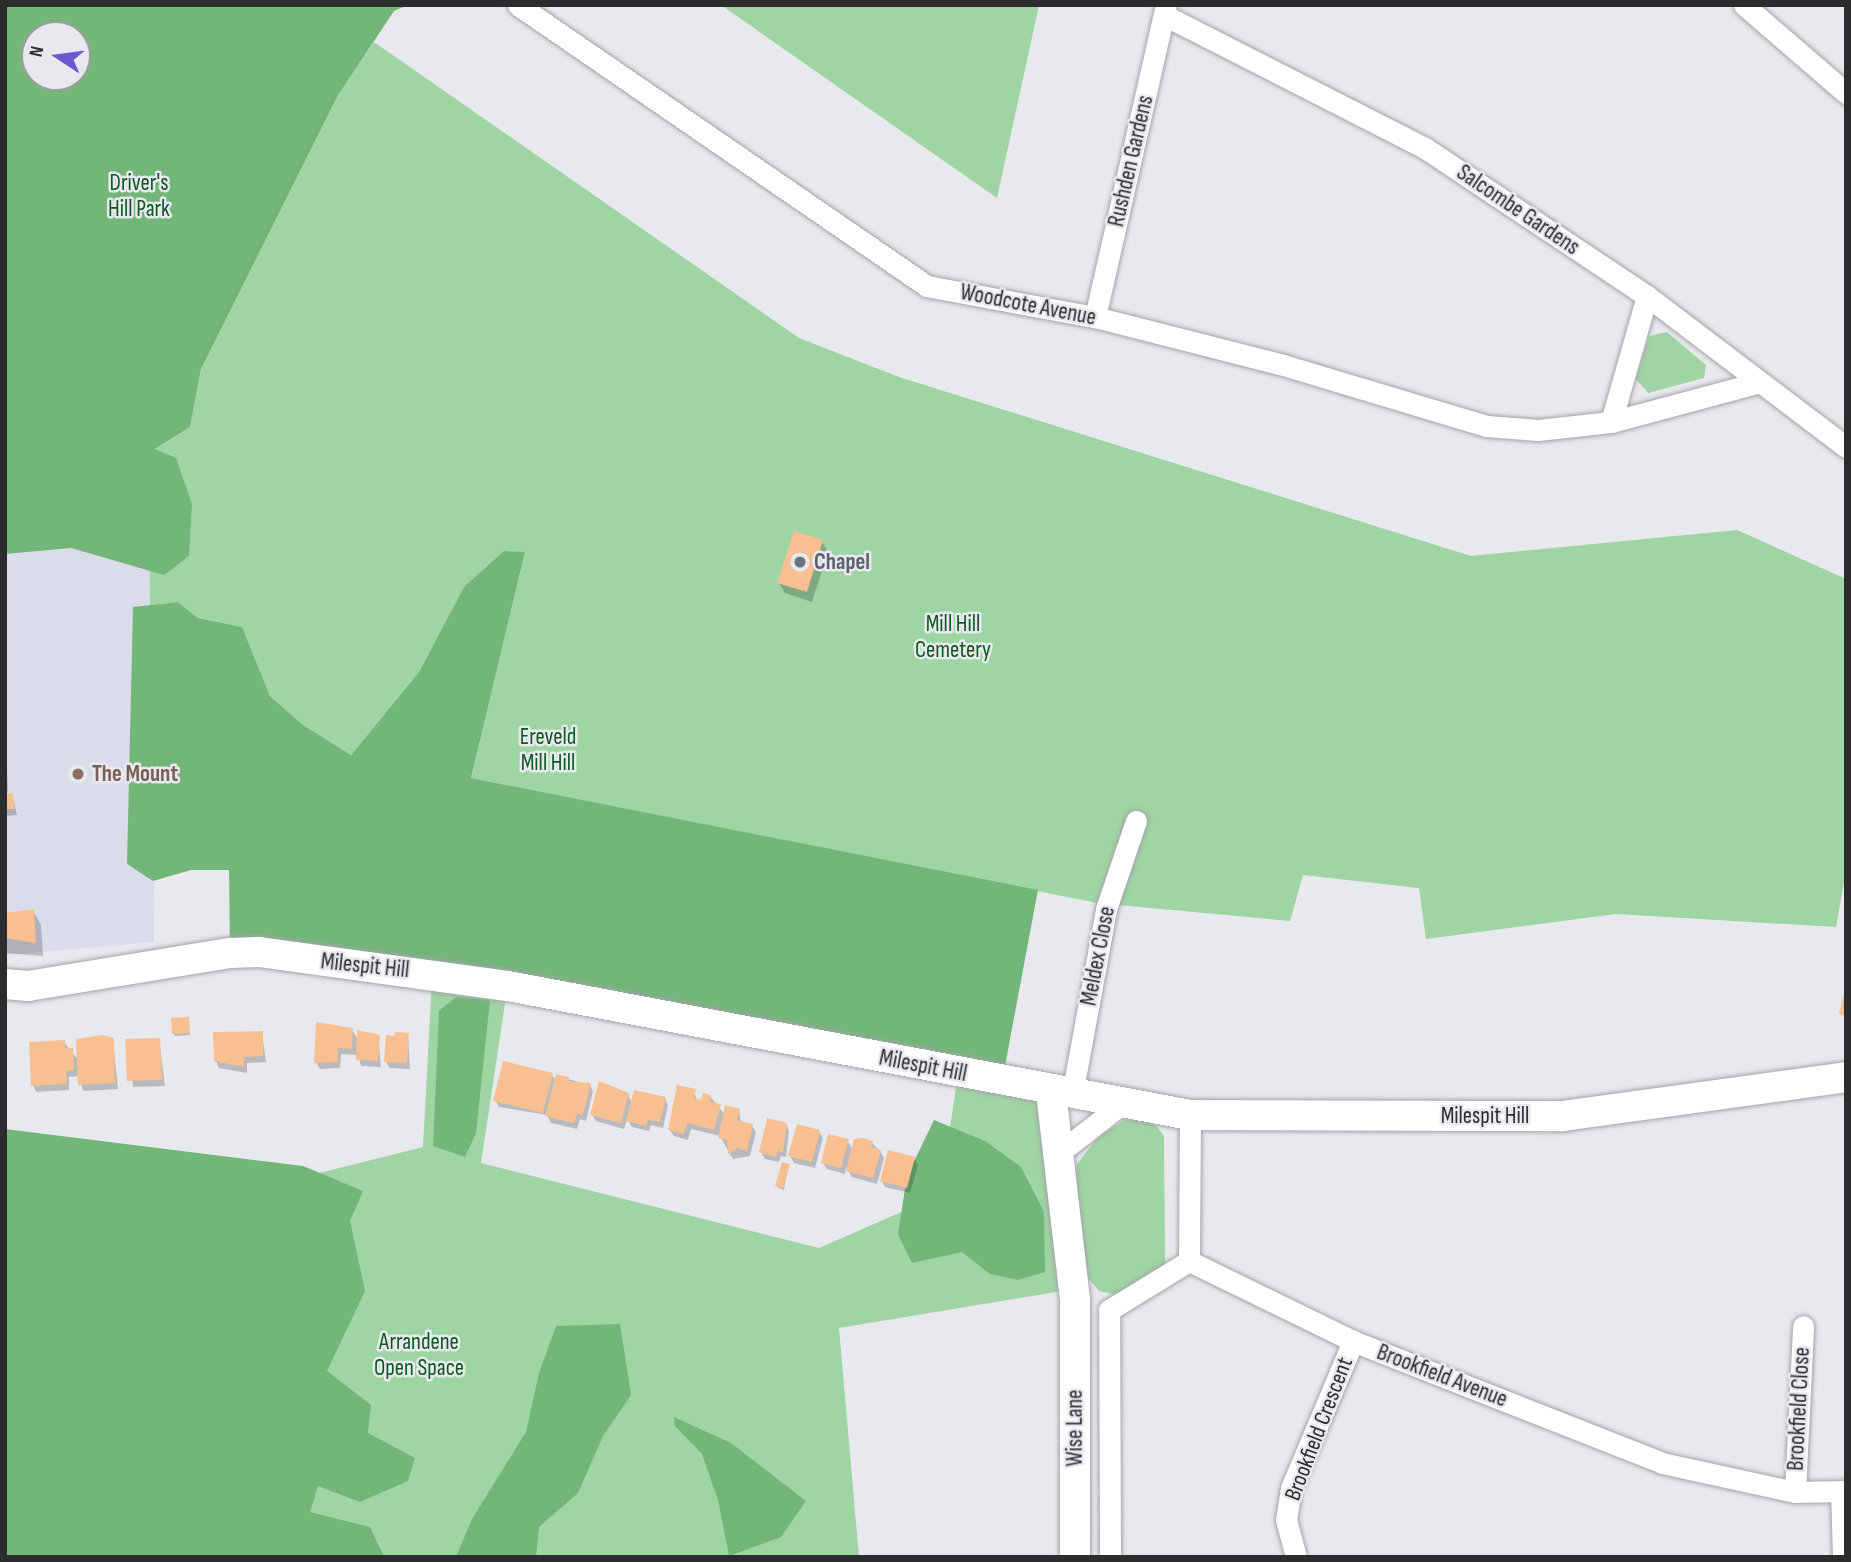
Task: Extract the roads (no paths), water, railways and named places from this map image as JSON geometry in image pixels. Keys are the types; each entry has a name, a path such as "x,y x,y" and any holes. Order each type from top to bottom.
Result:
{"street":[{"name":"Woodcote Avenue","path":"518,5 927,286 1095,317 1280,364 1487,426 1538,430 1611,422 1760,382"},
{"path":"1744,5 1846,93"},
{"name":"Rushden Gardens","path":"1095,317 1165,10"},
{"name":"Salcombe Gardens","path":"1165,10 1426,148 1647,296 1846,447"},
{"path":"1611,422 1647,296"},
{"name":"Meldex Close","path":"1061,1093 1106,909 1136,821"},
{"name":"Milespit Hill","path":"5,984 28,986 230,953 259,952 508,986 1061,1093 1190,1115 1562,1116 1846,1077"},
{"name":"Wise Lane","path":"1061,1093 1060,1152 1075,1299 1075,1557"},
{"path":"1060,1152 1123,1103"},
{"path":"1075,1299 1109,1310 1189,1261 1190,1115"},
{"name":"Brookfield Avenue","path":"1189,1261 1353,1341 1662,1463 1795,1492 1843,1492"},
{"name":"Wise Lane","path":"1109,1310 1110,1557"},
{"name":"Brookfield Close","path":"1795,1492 1803,1326"},
{"name":"Brookfield Crescent","path":"1296,1557 1286,1520 1291,1488 1353,1341"},
{"path":"1843,1492 1843,1557"}],"place":[{"name":"Chapel","path":"800,562"},
{"name":"The Mount","path":"78,774"}],"park label":[{"name":"Driver's Hill Park","path":"139,196"},
{"name":"Mill Hill Cemetery","path":"953,637"},
{"name":"Ereveld Mill Hill","path":"548,750"},
{"name":"Arrandene Open Space","path":"419,1355"}]}
